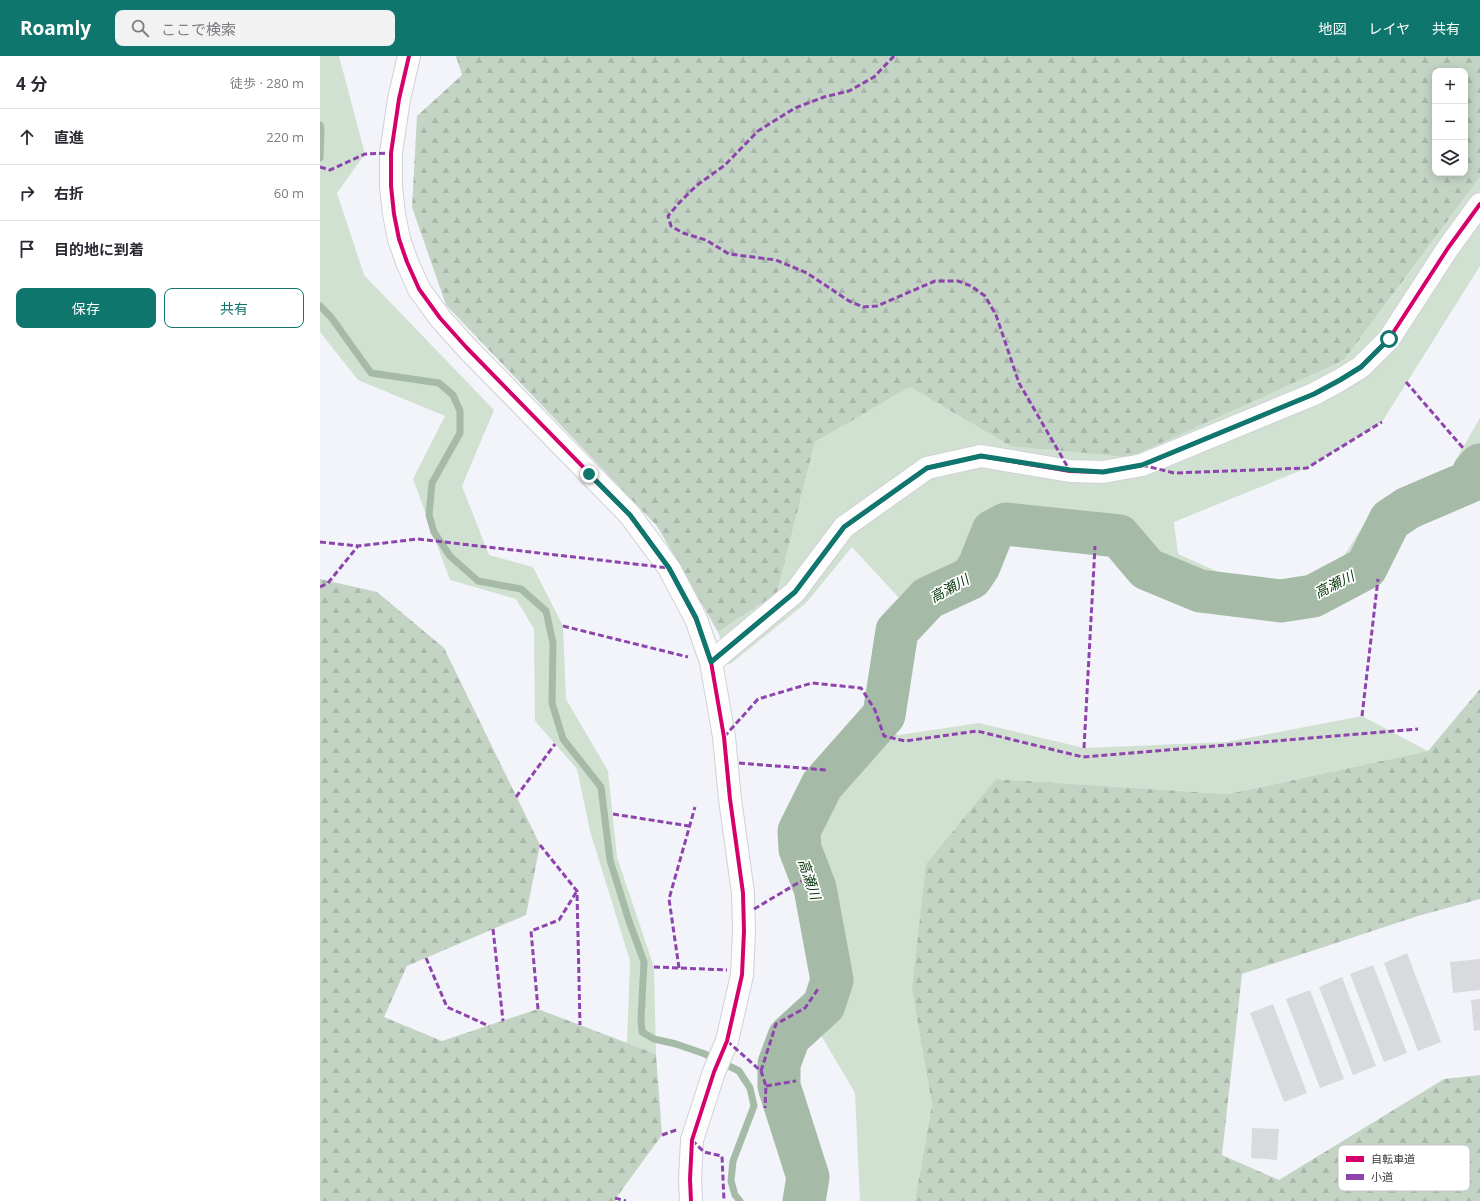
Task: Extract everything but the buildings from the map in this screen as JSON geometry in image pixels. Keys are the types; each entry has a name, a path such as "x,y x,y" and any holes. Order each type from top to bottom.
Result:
{"street":[{"path":"409,56 399,99 391,153 391,186 394,214 399,239 419,290 440,318 466,347 630,515 669,568 696,618 711,662 724,737 730,799 743,893 744,931 742,975 727,1041 714,1072 692,1140 690,1179 691,1201"},
{"path":"711,662 795,592 844,527 927,468 981,456 1076,471 1103,472 1142,465 1314,394 1340,380 1361,367 1389,339 1448,248 1480,204"}],"green space":[{"path":"320,56 339,56 365,154 337,193 364,275 494,410 462,486 489,555 533,567 563,626 566,699 608,771 617,857 654,967 656,1054 627,1043 630,961 590,831 577,769 535,721 534,629 516,599 450,580 413,479 445,416 358,380 320,332"},
{"path":"456,56 1480,56 1480,177 1344,360 1130,457 1010,446 910,387 815,442 777,593 718,632 657,526 446,305 412,207 417,116 462,75"},
{"path":"1480,177 1480,266 1382,422 1307,468 1174,522 1178,554 1248,585 1332,575 1368,518 1451,468 1480,418 1480,479 1478,478 1396,527 1378,579 1296,613 1235,605 1152,587 1118,549 1004,535 984,580 922,623 852,547 806,603 729,665 718,632 777,593 815,442 910,387 1010,446 1344,360"},
{"path":"320,579 377,592 444,648 540,845 526,915 407,966 384,1017 442,1041 538,1009 656,1054 662,1135 616,1198 616,1201 320,1201"},
{"path":"1480,689 1480,899 1418,916 1242,974 1222,1155 1279,1180 1444,1079 1480,1075 1480,1201 915,1201 932,1104 912,990 926,864 996,779 1228,794 1428,751"},
{"path":"1362,716 1428,751 1228,794 996,779 912,990 932,1104 915,1201 860,1201 855,1093 805,1008 818,989 807,892 786,830 858,722 899,735 979,723 1084,748 1227,742"}],"waterway":[{"path":"320,125 320,158"},
{"path":"320,306 331,317 371,373 439,383 453,395 460,411 460,433 432,483 429,515 434,532 450,556 478,581 521,589 546,611 553,643 552,703 563,739 601,787 610,860 629,921 644,962 641,1019 642,1032 654,1039 676,1044 705,1054 739,1071 750,1088 754,1106 733,1161 731,1181 735,1195 740,1201"},
{"name":"高瀬川","path":"804,1201 808,1177 779,1086 779,1064 789,1037 824,1005 832,980 815,888 800,849 799,831 822,785 884,715 897,631 928,598 971,578 979,566 993,531 1006,524 1119,536 1147,569 1200,591 1281,601 1313,596 1366,568 1390,520 1408,508 1478,478 1474,472 1480,465"}],"marked path":[{"path":"894,56 874,77 849,91 824,97 795,108 758,131 725,165 696,186 679,203 668,216 671,226 683,233 706,240 729,254 776,260 807,273 849,301 863,307 877,306 935,281 958,281 971,286 985,296 996,315 1019,383 1070,471"},
{"path":"320,167 330,170 365,154 391,153"},
{"path":"1406,382 1463,448"},
{"path":"1142,465 1174,473 1307,468 1382,422"},
{"path":"320,587 328,583 358,546 418,539 669,568"},
{"path":"320,542 358,546"},
{"path":"1084,748 1095,546"},
{"path":"1362,716 1378,579"},
{"path":"563,626 688,657"},
{"path":"724,737 758,699 812,683 861,688 875,710 884,736 905,741 977,731 1083,757 1418,729"},
{"path":"516,797 555,744"},
{"path":"739,763 826,770"},
{"path":"679,968 669,899 695,807"},
{"path":"613,814 689,826"},
{"path":"540,845 577,891 580,1025"},
{"path":"754,909 803,880"},
{"path":"538,1009 531,931 559,920 577,891"},
{"path":"493,929 503,1021"},
{"path":"426,958 447,1007 489,1026"},
{"path":"654,967 727,970"},
{"path":"761,1071 776,1024 805,1008 818,989"},
{"path":"727,1041 761,1071 766,1086 765,1108"},
{"path":"766,1086 796,1081"},
{"path":"662,1135 679,1129"},
{"path":"692,1140 704,1152 722,1156 724,1201"},
{"path":"615,1198 626,1201"}],"cycle path":[{"path":"409,56 399,99 391,153 391,186 394,214 399,239 419,289 440,318 466,347 630,515 669,568 696,619 711,662 724,737 730,799 743,893 744,931 742,975 727,1041 714,1072 692,1140 690,1179 691,1201"},
{"path":"711,662 795,592 844,527 927,468 981,456 1070,471 1103,472 1142,465 1314,394 1340,380 1361,367 1389,339 1448,248 1480,204"}],"route":[{"path":"589,474 630,515 669,568 696,618 711,662 795,592 844,527 927,468 981,456 1070,470 1103,472 1142,465 1314,394 1361,367 1389,339"}]}
